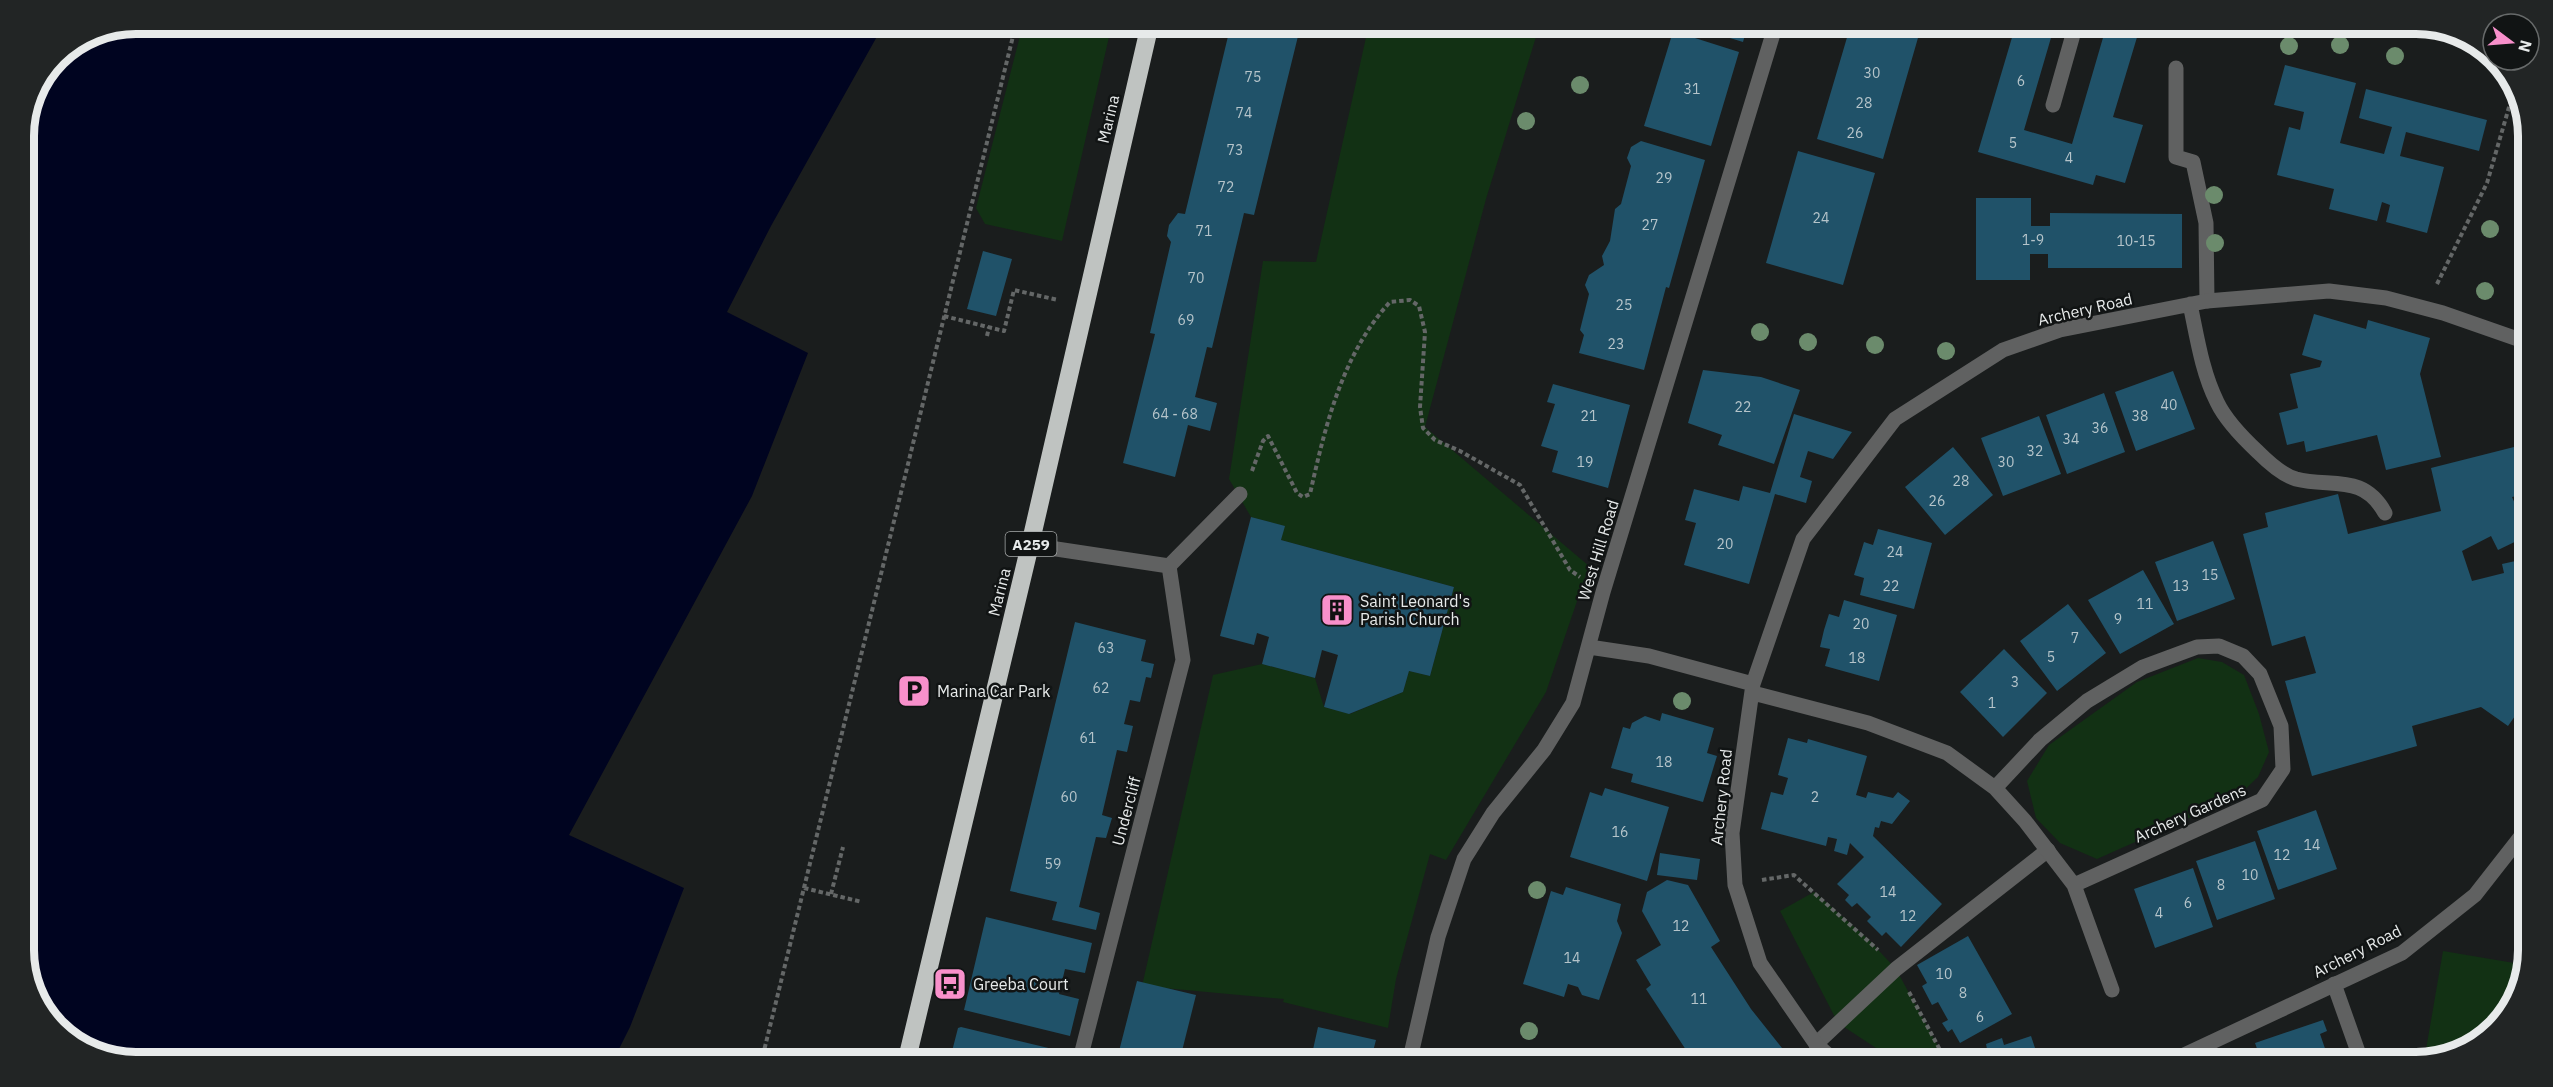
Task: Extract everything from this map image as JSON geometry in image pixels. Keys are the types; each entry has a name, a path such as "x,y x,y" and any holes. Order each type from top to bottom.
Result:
{"highway":[{"name":"Marina","path":"909,1052 1030,545 1148,34"}],"street":[{"name":"West Hill Road","path":"1412,1052 1438,937 1464,860 1493,813 1544,750 1573,703 1603,592 1773,34"},
{"path":"2053,105 2073,34"},
{"path":"2176,68 2176,157 2193,162 2206,223 2207,301"},
{"name":"Archery Road","path":"1825,1052 1816,1044 1760,963 1734,885 1732,833 1753,689 1803,539 1895,419 2003,350 2060,330 2207,301 2329,291 2386,298 2518,340"},
{"path":"2190,304 2203,363 2217,403 2238,432 2269,464 2295,478 2354,484 2380,503 2385,513"},
{"path":"1030,545 1169,566 1240,494"},
{"name":"Undercliff","path":"1082,1052 1183,660 1169,566"},
{"name":"Archery Gardens","path":"1995,788 2040,740 2087,702 2143,667 2196,647 2219,645 2243,656 2260,674 2281,726 2283,769 2262,800 2074,885"},
{"path":"1589,647 1648,656 1868,723 1947,753 1995,788 2048,850 2074,885 2112,990"},
{"name":"Archery Road","path":"2191,1052 2402,953 2475,895 2518,840"},
{"path":"1816,1044 1896,969 2048,850"},
{"path":"2334,984 2358,1052"}],"path":[{"path":"764,1052 1014,34"},
{"path":"2425,309 2487,183 2512,99"},
{"path":"944,316 1004,331 1014,290 1085,306"},
{"path":"1240,494 1249,480 1263,441 1268,436 1297,493 1303,497 1310,494 1330,418 1359,341 1390,302 1410,300 1419,306 1425,332 1420,407 1423,428 1435,440 1460,451 1520,485 1570,570 1603,592"},
{"path":"987,336 988,327"},
{"path":"831,894 843,847"},
{"path":"1734,885 1794,875 1868,939 1896,969 1941,1052"},
{"path":"804,888 862,902"}],"green space":[{"path":"1020,34 1110,34 1062,241 985,224 976,208"},
{"path":"1367,34 1537,34 1486,199 1425,427 1589,566 1546,692 1446,860 1430,854 1396,979 1388,1028 1283,1002 1284,999 1142,986 1213,675 1262,664 1315,678 1324,707 1350,714 1403,692 1409,671 1430,676 1454,587 1281,540 1284,526 1251,517 1229,479 1263,261 1316,262"},
{"path":"2198,658 2222,662 2244,675 2259,714 2269,752 2258,777 2238,796 2097,859 2060,843 2036,818 2027,781 2049,745 2137,682"},
{"path":"1814,892 1868,939 1896,969 1941,1052 1882,1052 1838,1023 1780,911"},
{"path":"2443,951 2517,964 2511,990 2489,1023 2462,1042 2426,1052"}],"water":[{"path":"136,34 878,34 771,226 727,312 808,353 752,496 569,835 684,888 630,1027 618,1052 116,1051 97,1045 74,1031 64,1023 45,996 36,971 35,957 35,130 36,116 42,97 52,80 64,64 97,42 116,36"}],"building":[{"path":"1229,34 1299,34 1254,215 1244,213 1212,348 1207,347 1195,397 1217,403 1210,431 1188,425 1175,477 1123,463 1155,334 1150,333 1171,242 1167,236 1169,225 1178,213 1185,214"},
{"path":"1674,34 1682,34 1739,52 1711,146 1644,126 1671,38"},
{"path":"1717,34 1745,34 1743,42"},
{"path":"1848,34 1919,34 1883,159 1817,139"},
{"path":"2013,34 2052,34 2024,130 2072,144 2104,34 2138,34 2113,117 2143,125 2125,183 2096,175 2093,185 1978,152"},
{"path":"2285,65 2356,83 2340,143 2384,154 2392,127 2359,118 2366,89 2487,120 2479,151 2406,132 2400,156 2444,167 2427,233 2386,222 2390,205 2382,202 2377,221 2329,209 2334,189 2277,175 2289,127 2300,130 2304,112 2274,105"},
{"path":"1641,141 1705,160 1669,288 1666,287 1644,370 1579,353 1584,335 1580,330 1589,294 1585,285 1589,275 1604,265 1602,256 1610,241 1615,209 1621,204 1631,166 1627,158 1631,147"},
{"path":"1798,151 1875,173 1843,285 1766,263"},
{"path":"1976,198 2031,198 2031,226 2050,226 2050,213 2182,214 2182,268 2048,268 2048,254 2030,254 2030,280 1976,280"},
{"path":"983,251 1012,259 996,316 967,309"},
{"path":"2314,314 2366,329 2368,320 2430,338 2420,374 2441,457 2386,470 2377,435 2306,452 2304,441 2287,445 2279,413 2298,408 2290,374 2320,367 2322,361 2302,355"},
{"path":"1703,370 1761,377 1800,390 1774,464 1718,445 1722,435 1688,423"},
{"path":"2173,371 2195,429 2136,451 2115,392"},
{"path":"1553,384 1630,405 1608,488 1552,472 1558,451 1541,446 1555,404 1547,402"},
{"path":"2104,393 2125,452 2067,474 2046,415"},
{"path":"1794,414 1852,432 1833,459 1808,451 1800,477 1812,481 1806,503 1775,494 1749,584 1684,565 1696,523 1685,520 1694,489 1739,501 1743,486 1770,493"},
{"path":"2039,416 2061,474 2003,496 1981,438"},
{"path":"1953,447 1993,495 1945,535 1905,487"},
{"path":"2514,447 2518,463 2518,496 2512,497 2518,510 2518,540 2498,550 2491,536 2462,551 2472,581 2504,573 2502,564 2518,560 2518,712 2508,726 2481,707 2412,726 2417,746 2312,776 2285,681 2316,673 2305,636 2272,646 2243,534 2268,527 2265,513 2338,494 2348,534 2441,511 2431,468"},
{"name":"Saint Leonard's Parish Church","path":"1251,517 1285,526 1281,540 1454,587 1430,676 1409,671 1403,692 1349,714 1324,707 1338,655 1322,650 1315,678 1262,664 1269,637 1257,633 1254,645 1220,636"},
{"path":"1878,529 1932,543 1914,609 1860,595 1864,578 1854,575 1864,542 1873,545"},
{"path":"2213,541 2235,599 2177,621 2155,562"},
{"path":"2143,570 2174,624 2120,654 2088,600"},
{"path":"1844,600 1897,615 1879,681 1825,666 1830,649 1820,647 1824,630 1829,614 1839,617"},
{"path":"2068,604 2106,653 2057,691 2020,641"},
{"path":"1075,622 1146,640 1141,661 1154,664 1151,678 1146,677 1140,702 1130,700 1124,724 1133,726 1127,752 1117,750 1102,815 1112,818 1106,838 1096,837 1079,907 1100,913 1096,930 1052,920 1057,902 1010,891"},
{"path":"2004,649 2047,693 2003,737 1960,692"},
{"path":"1662,713 1714,728 1707,753 1717,756 1703,802 1631,782 1633,774 1611,768 1623,727 1630,729 1632,723 1645,716 1660,721"},
{"path":"1788,738 1807,743 1808,739 1867,756 1856,795 1866,798 1868,792 1893,798 1898,792 1910,801 1892,824 1881,821 1879,828 1875,827 1873,836 1942,904 1901,947 1886,932 1882,936 1867,921 1871,917 1857,903 1852,907 1845,900 1849,895 1837,884 1864,857 1850,843 1847,855 1834,851 1837,839 1828,837 1826,846 1761,829 1771,792 1783,795 1788,778 1778,775"},
{"path":"1605,788 1669,807 1647,881 1570,857 1590,792 1602,796"},
{"path":"2316,810 2337,869 2278,890 2257,831"},
{"path":"2255,841 2275,899 2217,920 2196,861"},
{"path":"1660,853 1700,859 1697,880 1657,875"},
{"path":"2193,868 2213,927 2155,948 2134,889"},
{"path":"1667,880 1688,885 1720,941 1711,947 1751,1009 1785,1052 1687,1052 1646,989 1651,985 1636,960 1661,945 1642,911 1647,892"},
{"path":"1566,887 1621,904 1617,921 1622,933 1599,1000 1582,995 1578,987 1568,984 1564,997 1523,984 1551,891 1563,895"},
{"path":"986,917 1092,943 1085,973 1065,969 1059,994 1079,999 1070,1036 964,1010"},
{"path":"1968,936 2012,1014 1960,1043 1952,1029 1948,1032 1942,1023 1948,1020 1938,1002 1932,1005 1922,986 1927,983 1917,965"},
{"path":"1137,981 1196,995 1182,1052 1119,1052"},
{"path":"2323,1020 2327,1031 2320,1034 2326,1052 2258,1052 2255,1043"},
{"path":"961,1027 1061,1051 952,1052 958,1028"},
{"path":"1318,1027 1376,1040 1373,1052 1312,1052"},
{"path":"2031,1036 2036,1052 1978,1052 1987,1049 1986,1044 2002,1038 2004,1045"}],"place":[{"name":"Saint Leonard's Parish Church","path":"1337,610"},
{"name":"Marina Car Park","path":"914,691"},
{"name":"Greeba Court","path":"950,984"}]}
